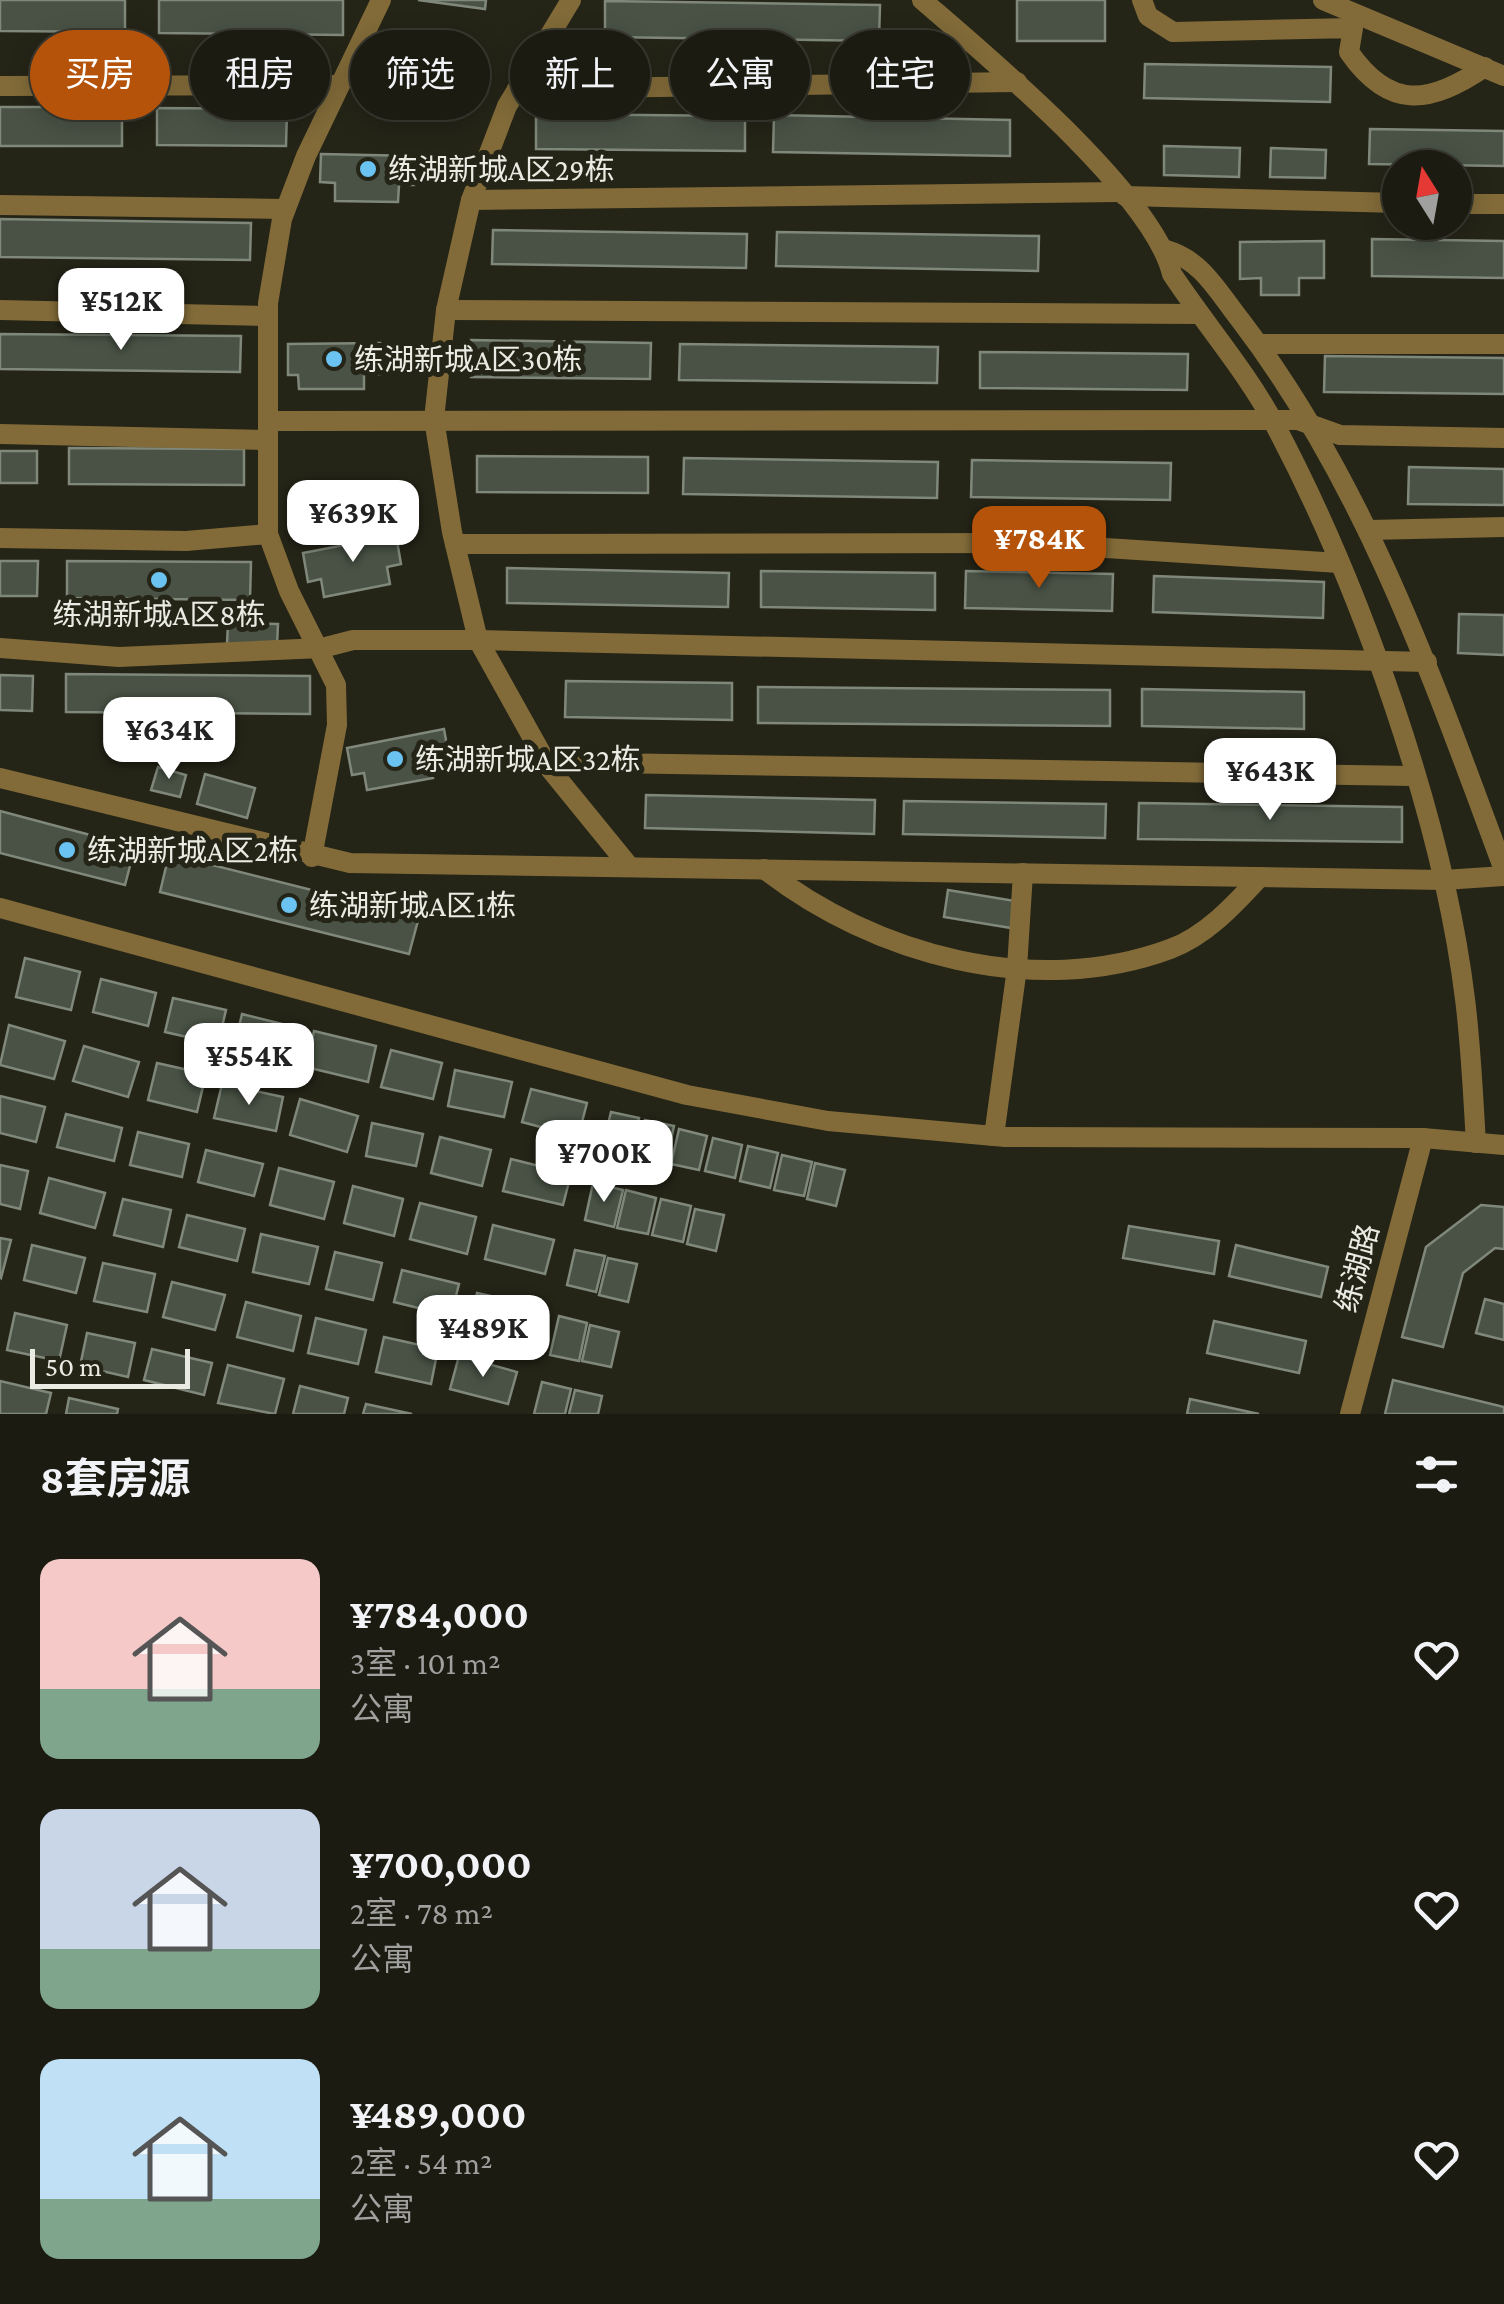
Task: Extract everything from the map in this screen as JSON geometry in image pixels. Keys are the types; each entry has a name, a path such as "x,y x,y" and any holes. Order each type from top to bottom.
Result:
{"street":[{"path":"312,857 337,725 336,684 322,648 289,591 268,534 268,316 286,209 339,85 381,0"},
{"path":"553,30 572,0"},
{"path":"922,0 1018,82 1123,194 1166,250 1172,274 1274,422 1337,558 1376,663 1444,880 1466,999 1476,1143"},
{"path":"1142,0 1148,16 1173,32 1353,28 1349,52 1386,91 1416,97 1450,90 1494,71"},
{"path":"1323,0 1494,71"},
{"path":"650,87 1018,82"},
{"path":"0,86 339,85"},
{"path":"510,106 471,200 446,310 434,419 455,544 478,640 546,762 629,866"},
{"path":"471,200 1123,194 1382,203"},
{"path":"1472,204 1504,204"},
{"path":"0,205 286,209"},
{"path":"0,778 350,864 1444,880 1504,873 1428,662 1380,554 1316,430 1258,344 1192,258 1166,250"},
{"path":"0,310 268,316"},
{"path":"446,310 1199,314"},
{"path":"1258,344 1504,344"},
{"path":"0,434 269,430 434,419 1298,420 1316,430 1340,435 1504,438"},
{"path":"1368,530 1504,527"},
{"path":"0,538 186,541 268,534"},
{"path":"455,544 1029,543 1337,558 1380,554"},
{"path":"0,648 119,656 322,648 354,640 478,640 1428,662"},
{"path":"546,762 1413,776"},
{"path":"764,869 804,898 880,937 948,957 1016,968 1119,961 1172,948 1232,907 1260,877"},
{"path":"994,1136 1016,968 1023,873"},
{"path":"0,908 687,1094 828,1121 994,1136 1423,1138 1504,1145"},
{"name":"练湖路","path":"1350,1414 1423,1138"}],"building":[{"path":"0,0 125,0 125,30 0,31"},
{"path":"159,0 343,0 343,35 330,35 330,30 190,30 190,33 159,30"},
{"path":"418,0 486,0 485,9"},
{"path":"1017,0 1105,0 1105,41 1017,41"},
{"path":"605,1 880,5 879,30 830,30 830,40 810,40 810,30 670,30 670,38 650,38 650,30 605,30"},
{"path":"1145,64 1331,67 1330,102 1144,98"},
{"path":"0,107 30,107 30,120 122,120 122,146 0,146"},
{"path":"170,108 190,108 190,120 287,120 286,146 157,145 157,120 170,120"},
{"path":"650,115 670,115 670,120 745,120 745,151 536,149 536,120 650,120"},
{"path":"810,116 830,116 830,120 1010,120 1010,156 773,152 774,120 810,120"},
{"path":"1370,129 1504,131 1504,166 1472,166 1472,150 1382,150 1382,164 1369,164"},
{"path":"1164,146 1240,148 1239,177 1164,175"},
{"path":"1271,148 1326,150 1325,178 1270,177"},
{"name":"练湖新城A区29栋","path":"321,154 415,156 414,185 399,185 398,202 335,201 335,183 320,182"},
{"path":"0,219 251,223 250,260 0,257"},
{"path":"493,230 747,234 746,268 492,264"},
{"path":"777,232 1039,236 1038,271 776,266"},
{"path":"1372,239 1504,241 1504,278 1372,276"},
{"path":"1324,241 1324,278 1299,278 1299,295 1261,295 1261,278 1240,279 1240,242"},
{"path":"0,334 241,336 240,372 0,369"},
{"path":"471,340 651,343 650,379 471,377"},
{"name":"练湖新城A区30栋","path":"380,343 380,374 364,374 364,389 299,389 298,375 288,375 288,344"},
{"path":"680,344 938,347 937,383 679,380"},
{"path":"980,352 1188,354 1187,390 980,388"},
{"path":"1325,356 1504,358 1504,394 1324,392"},
{"path":"69,448 244,449 244,485 69,484"},
{"path":"0,451 37,451 37,483 0,483"},
{"path":"477,456 648,457 648,493 477,492"},
{"path":"684,458 938,462 937,498 683,494"},
{"path":"972,460 1171,463 1170,500 971,497"},
{"path":"1409,467 1504,469 1504,505 1408,504"},
{"path":"396,535 401,564 387,567 390,584 324,597 321,579 308,582 303,553"},
{"path":"0,561 38,561 37,596 0,596"},
{"name":"练湖新城A区8栋","path":"67,561 251,562 250,600 67,598"},
{"path":"507,568 729,573 728,607 507,603"},
{"path":"761,571 935,573 935,610 761,607"},
{"path":"966,571 1113,574 1112,611 965,608"},
{"path":"1154,576 1324,582 1323,618 1153,612"},
{"path":"1459,614 1504,615 1504,655 1458,653"},
{"path":"228,623 278,624 277,645 227,644"},
{"path":"66,674 310,676 310,714 66,712"},
{"path":"0,675 33,676 32,711 0,710"},
{"path":"566,681 732,683 732,720 565,717"},
{"path":"758,687 1110,690 1110,726 758,723"},
{"path":"1142,689 1304,692 1304,729 1142,726"},
{"name":"练湖新城A区32栋","path":"444,729 449,757 430,761 433,778 367,790 364,773 352,775 347,748"},
{"path":"158,767 186,775 180,797 151,790"},
{"path":"205,774 255,788 247,818 197,804"},
{"path":"646,795 875,800 874,834 645,828"},
{"path":"904,801 1106,804 1105,838 903,834"},
{"path":"1139,803 1402,807 1402,842 1138,839"},
{"name":"练湖新城A区2栋","path":"0,811 135,847 125,885 0,853"},
{"name":"练湖新城A区1栋","path":"169,854 419,917 409,954 160,892"},
{"path":"948,890 1015,901 1011,928 944,917"},
{"path":"25,958 80,972 71,1010 16,997"},
{"path":"101,979 156,993 148,1026 93,1012"},
{"path":"173,998 226,1010 218,1044 165,1032"},
{"path":"242,1014 302,1029 293,1063 234,1048"},
{"path":"9,1025 65,1041 54,1079 0,1065"},
{"path":"314,1031 376,1046 368,1082 306,1067"},
{"path":"84,1046 139,1062 128,1097 73,1081"},
{"path":"391,1050 442,1063 433,1099 381,1087"},
{"path":"157,1063 206,1074 197,1112 148,1100"},
{"path":"455,1070 512,1082 504,1117 448,1106"},
{"path":"222,1084 283,1097 276,1131 214,1118"},
{"path":"531,1089 587,1103 578,1137 522,1122"},
{"path":"0,1096 45,1107 36,1142 0,1133"},
{"path":"300,1099 358,1116 347,1152 290,1135"},
{"path":"611,1112 639,1118 631,1155 602,1149"},
{"path":"66,1114 122,1128 114,1161 57,1147"},
{"path":"645,1120 674,1126 666,1163 636,1156"},
{"path":"372,1123 423,1134 416,1166 366,1156"},
{"path":"679,1129 707,1136 699,1170 671,1164"},
{"path":"138,1132 189,1144 182,1177 130,1165"},
{"path":"440,1137 491,1150 482,1186 431,1173"},
{"path":"713,1138 742,1145 735,1178 705,1171"},
{"path":"748,1146 778,1153 770,1188 740,1181"},
{"path":"206,1150 263,1164 254,1196 198,1182"},
{"path":"782,1155 812,1162 804,1196 774,1190"},
{"path":"511,1159 571,1174 563,1205 503,1191"},
{"path":"815,1163 845,1170 836,1206 807,1199"},
{"path":"0,1165 28,1171 20,1209 0,1204"},
{"path":"279,1168 334,1182 324,1219 270,1205"},
{"path":"49,1178 105,1193 95,1228 40,1213"},
{"path":"593,1183 623,1190 614,1227 585,1220"},
{"path":"353,1186 403,1199 394,1236 344,1223"},
{"path":"626,1190 656,1198 648,1234 617,1228"},
{"path":"123,1199 171,1210 163,1247 114,1235"},
{"path":"661,1199 691,1206 683,1242 652,1235"},
{"path":"420,1203 476,1217 467,1254 410,1239"},
{"path":"1481,1205 1504,1207 1504,1249 1495,1248 1463,1273 1443,1347 1402,1337 1426,1247"},
{"path":"695,1209 724,1215 716,1251 687,1244"},
{"path":"187,1215 245,1229 237,1261 179,1247"},
{"path":"493,1225 554,1240 545,1274 485,1259"},
{"path":"1129,1226 1219,1241 1214,1274 1123,1258"},
{"path":"261,1234 318,1247 309,1284 253,1272"},
{"path":"0,1238 11,1240 1,1278 0,1277"},
{"path":"32,1245 85,1258 76,1293 24,1280"},
{"path":"1236,1245 1328,1267 1321,1297 1229,1276"},
{"path":"575,1250 605,1256 596,1292 567,1285"},
{"path":"335,1252 382,1263 373,1300 326,1289"},
{"path":"608,1258 637,1264 628,1302 599,1295"},
{"path":"103,1263 155,1274 147,1312 94,1301"},
{"path":"402,1270 459,1284 451,1316 394,1302"},
{"path":"172,1282 225,1295 215,1330 163,1317"},
{"path":"477,1293 536,1306 528,1342 468,1328"},
{"path":"1485,1299 1504,1304 1504,1340 1476,1333"},
{"path":"246,1302 301,1316 293,1351 237,1337"},
{"path":"15,1313 67,1325 59,1361 7,1350"},
{"path":"559,1316 587,1323 579,1361 550,1355"},
{"path":"316,1318 366,1330 358,1364 308,1353"},
{"path":"1214,1321 1306,1341 1299,1373 1207,1353"},
{"path":"590,1325 619,1332 611,1367 582,1361"},
{"path":"87,1333 135,1343 128,1377 80,1366"},
{"path":"384,1337 438,1349 431,1384 376,1372"},
{"path":"152,1349 212,1363 204,1395 144,1380"},
{"path":"459,1356 517,1372 508,1404 450,1389"},
{"path":"228,1365 284,1379 275,1414 218,1403"},
{"path":"1393,1380 1504,1407 1504,1414 1385,1414"},
{"path":"0,1381 51,1393 46,1414 0,1414"},
{"path":"542,1382 571,1389 565,1414 534,1414"},
{"path":"300,1386 348,1398 344,1414 293,1414"},
{"path":"575,1390 602,1396 598,1414 569,1414"},
{"path":"69,1398 118,1409 117,1414 66,1414"},
{"path":"1190,1399 1259,1414 1187,1414"},
{"path":"366,1404 412,1414 363,1414"}],"place":[{"name":"练湖新城A区29栋","path":"368,169"},
{"name":"练湖新城A区30栋","path":"334,359"},
{"name":"练湖新城A区8栋","path":"159,580"},
{"name":"练湖新城A区32栋","path":"395,759"},
{"name":"练湖新城A区2栋","path":"67,850"},
{"name":"练湖新城A区1栋","path":"289,905"}]}
